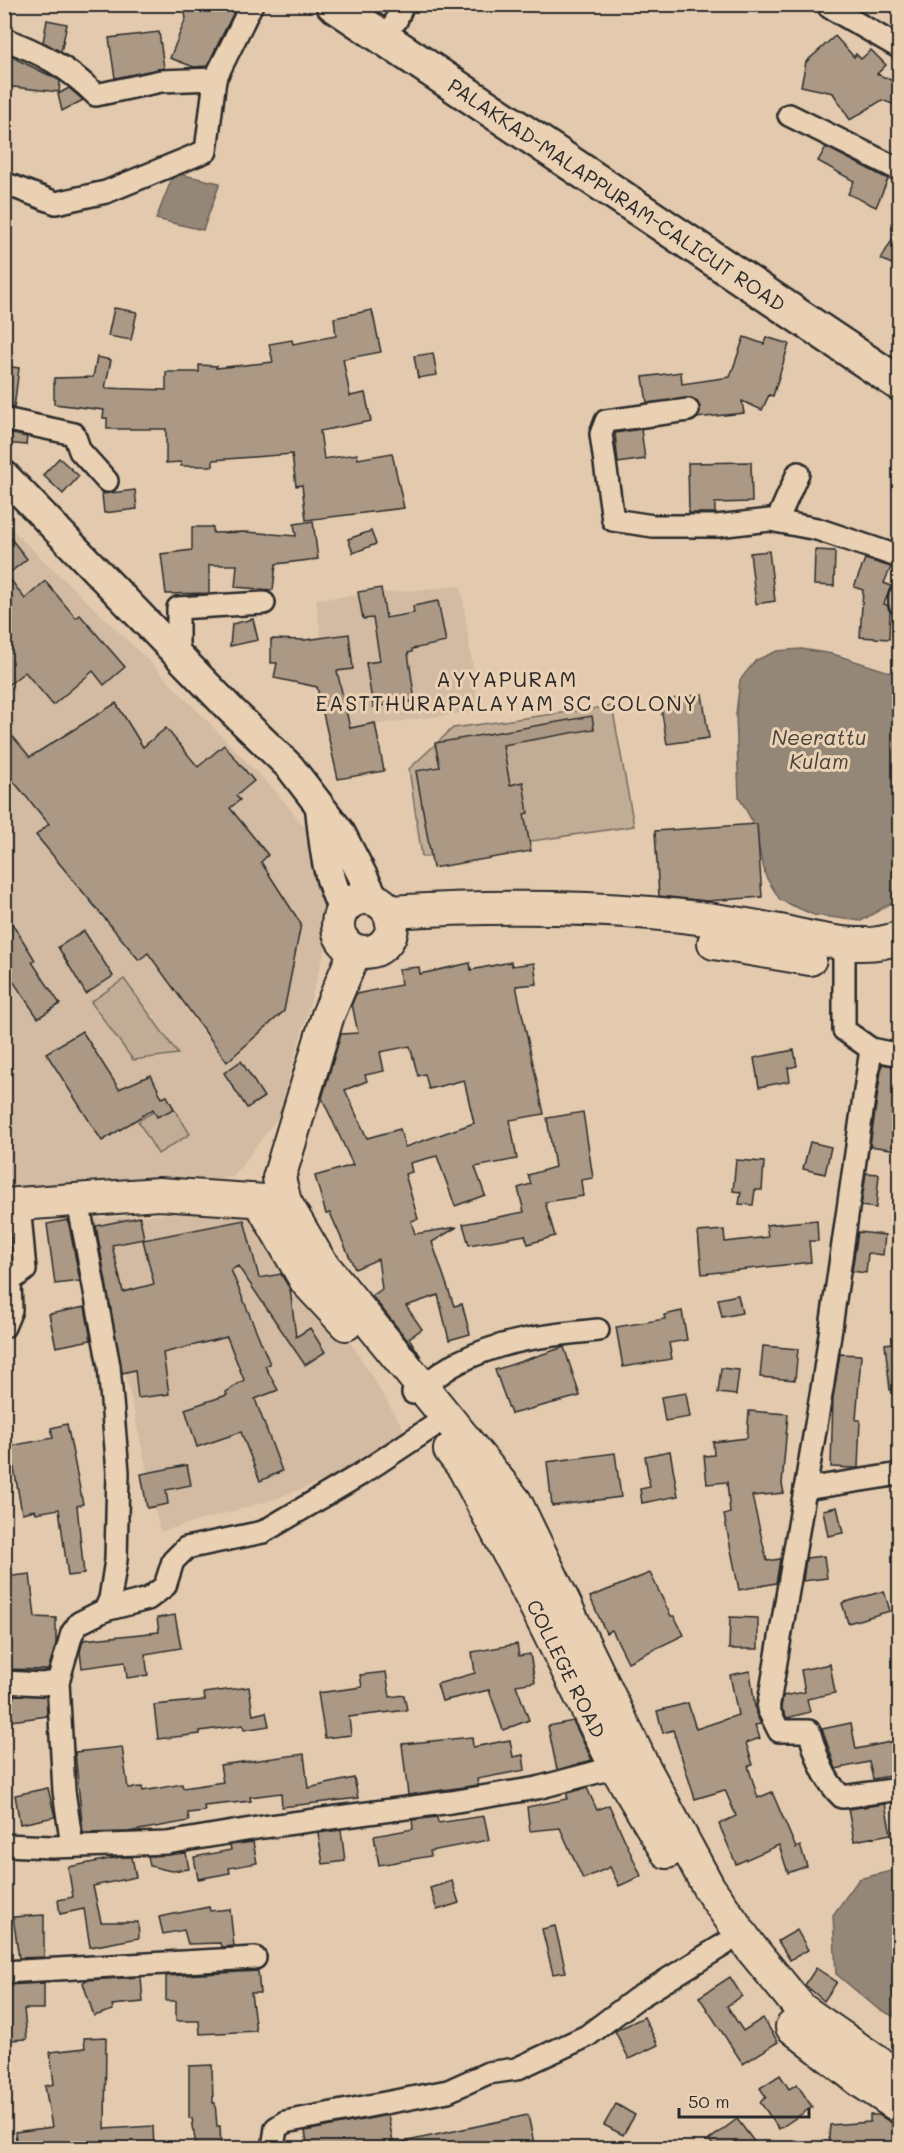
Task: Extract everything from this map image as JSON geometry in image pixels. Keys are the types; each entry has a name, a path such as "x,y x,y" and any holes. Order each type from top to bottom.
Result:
{"highway":[{"name":"PALAKKAD-MALAPPURAM-CALICUT ROAD","path":"333,4 900,384"},
{"name":"PALAKKAD-MALAPPURAM-CALICUT ROAD","path":"390,10 900,361"}],"main road":[{"path":"4,475 178,656 290,767 340,832 385,914 387,942 378,950 367,953 349,947 338,932 338,920 343,909 363,898 385,914 562,908 664,915 763,928 844,955 893,961 900,958"},
{"path":"320,806 327,870 333,890 343,909"},
{"path":"844,955 900,937"},
{"path":"12,1204 159,1194 273,1202 324,986 349,947"},
{"name":"COLLEGE ROAD","path":"273,1202 306,1281 415,1391 514,1501 641,1762 709,1888 751,1948 801,2009 900,2078"},
{"name":"COLLEGE ROAD","path":"415,1391 432,1427 464,1468 616,1767 725,1944 791,2026 862,2082 900,2107"}],"street":[{"path":"4,183 56,203 106,192 206,151 215,79 252,4"},
{"path":"828,5 900,48"},
{"path":"4,39 41,53 79,77 96,95 161,81 215,79"},
{"path":"789,115 900,170"},
{"path":"687,410 606,420 601,434 613,520 652,526 777,521 817,529 900,557"},
{"path":"4,418 74,434 80,451 107,481"},
{"path":"777,521 798,473"},
{"path":"900,596 900,604"},
{"path":"178,656 177,608 264,603"},
{"path":"844,955 844,1030 871,1049 900,1055"},
{"path":"871,1049 805,1489 768,1709 779,1731 809,1731 819,1762 833,1789 842,1797 900,1789"},
{"path":"78,1201 109,1366 118,1472 116,1560 110,1599 105,1610"},
{"path":"4,1327 11,1310 10,1281 25,1270 12,1204"},
{"path":"415,1391 458,1362 496,1346 531,1336 598,1330"},
{"path":"72,1846 64,1791 58,1682 72,1633 80,1623 105,1610 148,1599 165,1586 173,1561 186,1548 263,1532 361,1474 432,1427"},
{"path":"805,1489 900,1474"},
{"path":"4,1682 42,1684 58,1682"},
{"path":"4,1845 72,1846 167,1843 537,1788 616,1767"},
{"path":"273,2148 276,2128 285,2122 448,2091 488,2073 516,2069 539,2060 587,2036 636,1999 725,1944"},
{"path":"4,1972 255,1958"}],"shaded area":[{"path":"4,522 149,661 278,794 323,850 341,892 278,1117 233,1177 174,1185 5,1197"},
{"path":"461,586 479,711 333,730 316,599"},
{"path":"612,706 634,826 422,857 409,769 453,728"},
{"path":"124,979 178,1054 133,1060 91,1002"},
{"path":"170,1102 190,1134 158,1154 138,1121"},
{"path":"209,1211 259,1219 355,1349 408,1436 344,1473 272,1500 160,1532 92,1219"}],"water":[{"path":"174,173 220,183 203,230 156,219"},
{"name":"Neerattu Kulam","path":"801,649 833,654 899,675 900,898 861,921 814,915 780,900 766,877 752,821 739,797 736,714 740,680 756,660 777,651"},
{"path":"900,1869 899,2019 877,2008 836,1974 833,1915 859,1879"}],"building":[{"path":"183,4 238,4 207,66 194,67 170,58 186,18"},
{"path":"47,20 67,24 61,52 43,42"},
{"path":"159,32 164,68 115,78 109,38"},
{"path":"835,36 854,57 856,54 861,59 871,50 886,65 877,74 900,84 900,107 882,100 850,120 833,93 801,86 806,62"},
{"path":"4,53 60,81 59,92 4,86"},
{"path":"69,88 83,100 62,111 58,94"},
{"path":"826,147 888,179 876,207 848,194 854,181 818,161"},
{"path":"900,226 900,268 881,259"},
{"path":"114,308 137,312 131,340 108,336"},
{"path":"372,310 381,352 343,359 350,396 365,393 371,421 320,431 324,459 357,454 358,459 392,453 404,508 306,520 302,485 296,486 292,454 213,460 213,466 181,466 181,462 166,463 166,429 107,429 107,418 103,418 104,410 54,404 54,378 93,377 97,357 111,360 105,388 166,390 166,372 199,372 199,365 217,366 216,368 273,362 269,344 292,340 293,344 336,336 334,318"},
{"path":"744,337 764,344 766,337 789,344 773,396 769,395 762,410 742,401 744,413 697,418 700,408 692,398 647,403 643,377 681,372 682,384 730,377"},
{"path":"433,353 437,375 418,378 414,356"},
{"path":"4,366 19,368 14,408 4,407"},
{"path":"641,429 645,459 618,463 615,433"},
{"path":"4,432 27,437 26,445 4,443"},
{"path":"59,458 79,476 63,494 43,475"},
{"path":"751,462 752,502 715,503 715,513 689,513 688,463"},
{"path":"135,490 137,509 104,513 102,494"},
{"path":"313,521 318,559 276,564 273,590 235,587 237,565 209,565 209,593 166,594 161,554 192,550 192,527 213,527 213,533 246,532 296,536 294,524"},
{"path":"4,530 27,559 7,575 25,599 45,581 76,618 80,615 125,667 104,685 93,671 53,705 25,672 4,688"},
{"path":"371,531 376,544 353,553 348,539"},
{"path":"815,550 835,551 834,586 814,585"},
{"path":"769,551 775,601 756,604 750,553"},
{"path":"865,559 891,567 884,583 891,586 884,604 890,612 889,639 860,637 863,590 854,587"},
{"path":"381,588 386,618 414,613 413,606 438,601 446,642 412,649 412,652 408,653 415,701 373,707 366,663 380,661 373,618 363,619 358,592"},
{"path":"253,619 258,640 230,646 232,624"},
{"path":"349,634 353,669 337,671 350,728 375,723 384,771 338,779 317,687 274,678 277,663 271,663 271,639 305,640"},
{"path":"702,694 709,738 667,744 660,701"},
{"path":"116,703 143,747 166,728 198,767 224,745 254,781 236,796 240,800 230,808 268,855 261,862 301,924 284,1011 227,1062 148,953 139,960 36,835 49,824 4,770 4,726 30,757"},
{"path":"592,716 594,729 503,745 510,785 523,782 528,813 524,814 531,851 433,868 416,771 440,767 435,743"},
{"path":"757,824 762,897 707,901 659,896 655,831"},
{"path":"4,910 35,960 32,962 60,1004 38,1018 9,975 4,978"},
{"path":"84,931 113,976 86,994 58,947"},
{"path":"511,962 512,966 534,963 537,984 516,986 544,1114 510,1120 517,1159 475,1167 485,1195 455,1206 437,1156 410,1163 412,1172 405,1174 418,1219 411,1221 415,1234 457,1227 432,1242 454,1306 462,1304 470,1334 449,1340 438,1295 406,1306 422,1329 409,1338 421,1357 372,1296 382,1289 378,1259 355,1269 330,1213 326,1214 315,1176 353,1165 322,1098 341,1034 358,1033 352,1004 356,994 401,985 399,969 419,967 420,974 470,963 471,970","holes":["410,1046 418,1076 425,1074 429,1089 464,1080 474,1123 405,1147 400,1129 367,1138 345,1090 367,1081 365,1075 384,1071 380,1052"]},
{"path":"82,1031 119,1089 151,1075 162,1098 167,1096 174,1109 157,1117 153,1109 102,1141 46,1053"},
{"path":"794,1050 797,1066 788,1068 790,1081 759,1087 754,1058"},
{"path":"241,1061 264,1097 247,1108 224,1073"},
{"path":"882,1064 900,1067 900,1135 897,1150 870,1146"},
{"path":"583,1112 593,1178 581,1180 583,1196 545,1202 555,1236 528,1244 525,1235 469,1245 463,1224 524,1212 518,1188 531,1184 528,1175 555,1167 547,1118"},
{"path":"810,1142 831,1147 825,1174 803,1169"},
{"path":"736,1160 764,1162 762,1190 755,1190 753,1205 739,1204 741,1192 733,1191"},
{"path":"866,1173 879,1174 876,1208 861,1206"},
{"path":"140,1217 144,1239 112,1245 123,1292 154,1284 143,1240 244,1220 259,1278 281,1274 290,1289 296,1337 310,1328 325,1352 305,1365 238,1266 231,1270 270,1364 265,1366 278,1390 255,1399 282,1471 260,1481 241,1432 197,1447 185,1409 227,1395 226,1392 244,1380 227,1337 163,1353 169,1394 138,1398 135,1370 122,1373 96,1226"},
{"path":"68,1220 80,1281 55,1284 47,1224"},
{"path":"817,1220 818,1241 809,1241 811,1262 702,1274 698,1232 724,1230 725,1242 768,1237 766,1225"},
{"path":"858,1232 885,1235 883,1255 868,1253 866,1273 852,1271"},
{"path":"738,1295 742,1313 722,1317 718,1299"},
{"path":"85,1307 91,1340 56,1347 49,1314"},
{"path":"682,1311 687,1340 669,1343 672,1359 623,1367 616,1327 665,1319 664,1315"},
{"path":"900,1342 900,1389 890,1390 885,1344"},
{"path":"763,1346 798,1349 795,1380 760,1377"},
{"path":"564,1347 580,1396 511,1414 495,1370"},
{"path":"840,1354 861,1355 856,1420 860,1420 858,1468 831,1467 833,1397"},
{"path":"721,1368 739,1370 736,1395 718,1393"},
{"path":"686,1393 690,1417 665,1421 661,1397"},
{"path":"749,1411 788,1414 782,1484 784,1493 752,1496 767,1561 780,1559 776,1583 739,1590 724,1515 730,1513 727,1482 707,1484 704,1456 714,1455 713,1442 747,1438"},
{"path":"67,1424 83,1504 77,1506 84,1574 68,1576 59,1509 22,1513 10,1446 53,1438 51,1428"},
{"path":"670,1451 678,1496 642,1503 640,1489 650,1487 645,1456"},
{"path":"615,1453 621,1497 552,1506 547,1462"},
{"path":"187,1465 191,1485 166,1490 168,1504 147,1508 141,1474"},
{"path":"837,1507 843,1533 828,1536 823,1510"},
{"path":"824,1556 827,1578 803,1581 806,1558"},
{"path":"650,1573 671,1616 674,1616 684,1635 628,1662 612,1630 606,1633 590,1597"},
{"path":"30,1574 35,1617 56,1618 56,1644 48,1670 4,1669 4,1577"},
{"path":"884,1591 890,1611 848,1623 842,1603"},
{"path":"175,1615 181,1648 145,1654 148,1675 127,1678 125,1662 82,1668 80,1652 83,1640 159,1632 157,1618"},
{"path":"730,1617 758,1618 758,1649 729,1649"},
{"path":"517,1644 519,1656 530,1654 535,1682 516,1685 529,1720 503,1730 489,1690 442,1701 437,1684 475,1673 472,1652"},
{"path":"830,1664 835,1693 807,1699 810,1712 787,1718 781,1707 783,1696 805,1692 801,1670"},
{"path":"750,1671 756,1714 761,1724 755,1725 760,1738 746,1743 753,1765 748,1766 758,1798 772,1792 796,1848 800,1846 807,1866 788,1873 779,1845 736,1864 719,1824 736,1816 725,1790 695,1799 673,1730 663,1733 657,1711 688,1703 696,1729 738,1715 730,1675"},
{"path":"386,1672 390,1697 404,1695 407,1710 349,1717 351,1735 325,1738 318,1693 362,1687 360,1675"},
{"path":"249,1687 253,1715 266,1712 269,1726 244,1730 243,1725 200,1731 200,1734 158,1739 154,1705 205,1700 204,1693"},
{"path":"14,1695 46,1696 47,1716 4,1722 4,1699 14,1698"},
{"path":"573,1721 592,1760 557,1770 548,1726"},
{"path":"851,1723 856,1749 900,1740 900,1774 873,1779 869,1762 836,1769 822,1729"},
{"path":"472,1737 473,1747 510,1740 513,1757 523,1755 525,1770 477,1779 478,1785 408,1795 402,1744"},
{"path":"122,1747 128,1788 142,1787 143,1791 182,1784 183,1788 223,1782 220,1765 304,1754 308,1788 354,1778 358,1798 282,1807 281,1793 250,1797 251,1801 204,1806 205,1811 188,1813 189,1821 128,1832 83,1833 75,1752"},
{"path":"48,1788 55,1817 20,1824 15,1795"},
{"path":"587,1788 597,1810 609,1805 641,1876 619,1886 610,1867 583,1879 560,1828 530,1831 527,1807 567,1799 567,1793"},
{"path":"885,1804 891,1834 854,1841 848,1809"},
{"path":"484,1816 489,1840 430,1851 431,1856 379,1865 374,1836 413,1829 412,1820 437,1817 438,1823"},
{"path":"341,1830 345,1861 323,1864 318,1833"},
{"path":"253,1842 257,1863 229,1868 230,1873 198,1879 194,1857 231,1850 230,1845"},
{"path":"186,1853 189,1869 171,1871 150,1866 148,1856"},
{"path":"120,1857 132,1857 136,1877 93,1886 101,1922 138,1922 139,1938 90,1947 84,1909 60,1914 58,1900 73,1897 68,1867"},
{"path":"452,1881 459,1903 437,1910 430,1888"},
{"path":"209,1907 210,1911 230,1909 234,1946 221,1947 220,1943 188,1944 184,1930 163,1934 159,1917"},
{"path":"44,1915 44,1957 19,1958 13,1917"},
{"path":"555,1926 566,1972 553,1974 542,1929"},
{"path":"797,1930 808,1950 790,1960 778,1941"},
{"path":"816,1968 837,1982 824,2001 805,1985"},
{"path":"258,1971 260,1993 251,1993 256,2031 200,2034 199,2021 176,2021 176,2001 166,2001 166,1976"},
{"path":"141,1977 143,2002 112,2005 113,2010 94,2016 83,1983 86,1980"},
{"path":"730,1977 742,1996 727,2006 743,2031 763,2018 778,2042 743,2064 699,1997"},
{"path":"44,1983 44,2009 24,2009 27,2039 9,2040 5,1985"},
{"path":"644,2017 658,2045 629,2059 615,2031"},
{"path":"106,2037 105,2129 153,2126 154,2148 17,2148 15,2132 52,2127 45,2086 54,2084 50,2052 85,2048 84,2038"},
{"path":"212,2065 213,2103 215,2103 217,2126 220,2126 221,2148 196,2148 192,2118 189,2118 189,2066"},
{"path":"780,2075 789,2089 797,2084 812,2107 779,2129 760,2102 766,2097 760,2088"},
{"path":"616,2104 635,2115 623,2135 604,2125"},
{"path":"388,2115 394,2148 308,2148 305,2131"},
{"path":"528,2115 535,2148 404,2148 403,2142"},
{"path":"870,2115 879,2115 892,2123 893,2129 900,2130 900,2148 828,2148 830,2125 870,2122"},
{"path":"737,2119 759,2148 715,2148 709,2140"}],"district":[{"name":"AYYAPURAM EASTTHURAPALAYAM SC COLONY","path":"507,690"}]}
